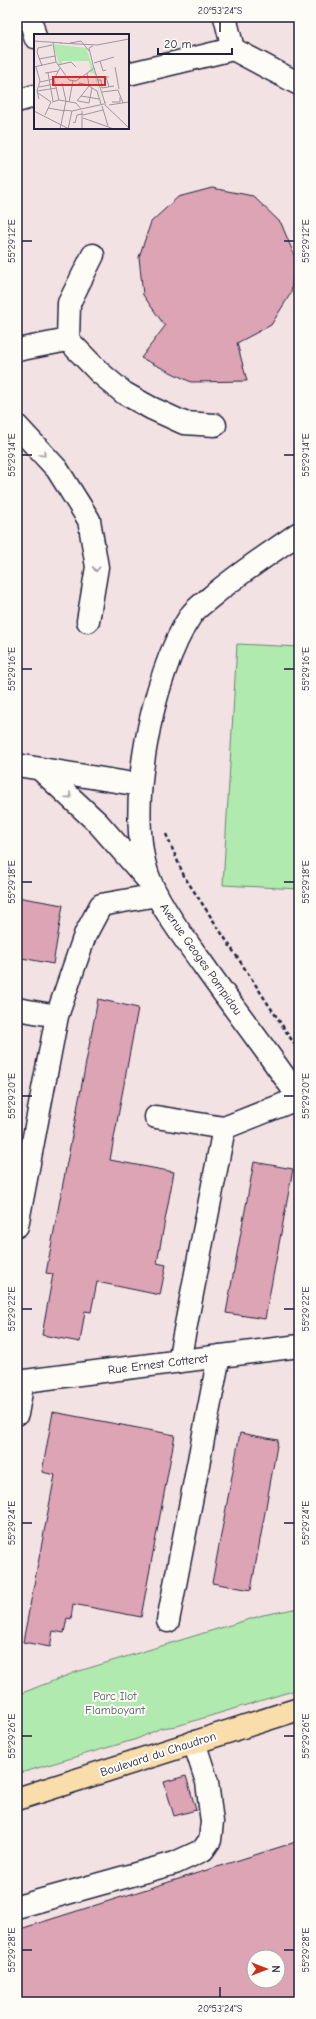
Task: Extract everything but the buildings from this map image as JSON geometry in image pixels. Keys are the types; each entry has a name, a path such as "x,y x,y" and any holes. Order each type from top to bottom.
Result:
{"main road":[{"name":"Boulevard du Chaudron","path":"17,1799 299,1709"}],"street":[{"path":"30,17 34,34"},
{"path":"224,17 233,49"},
{"path":"129,74 233,49 299,84"},
{"path":"17,101 34,96"},
{"path":"93,255 69,304 68,340 99,372 124,393 151,408 184,423 215,425"},
{"path":"17,350 68,340"},
{"path":"17,426 57,469 90,520 97,567 88,621"},
{"name":"Avenue Geoges Pompidou","path":"298,1096 182,935 154,889 145,867 139,828 140,786 155,702 172,651 192,614 231,580 299,533"},
{"path":"17,765 140,786"},
{"path":"17,1226 57,1016 85,935 100,905 154,889 98,823 40,769"},
{"path":"17,1009 57,1016"},
{"path":"156,1117 224,1128 292,1101 298,1096"},
{"path":"180,1361 224,1128"},
{"name":"Rue Ernest Cotteret","path":"20,1381 299,1346"},
{"path":"168,1621 219,1356"},
{"path":"17,1414 20,1381"},
{"path":"17,1907 175,1863 203,1850 210,1840 212,1822 207,1782 194,1742"}],"path":[{"path":"163,827 184,876 299,1051"}],"green space":[{"path":"237,644 299,647 299,889 223,885"},
{"name":"Parc Ilot Flamboyant","path":"299,1608 299,1689 177,1726 161,1728 137,1739 17,1774 17,1695 76,1672 263,1615"}]}
